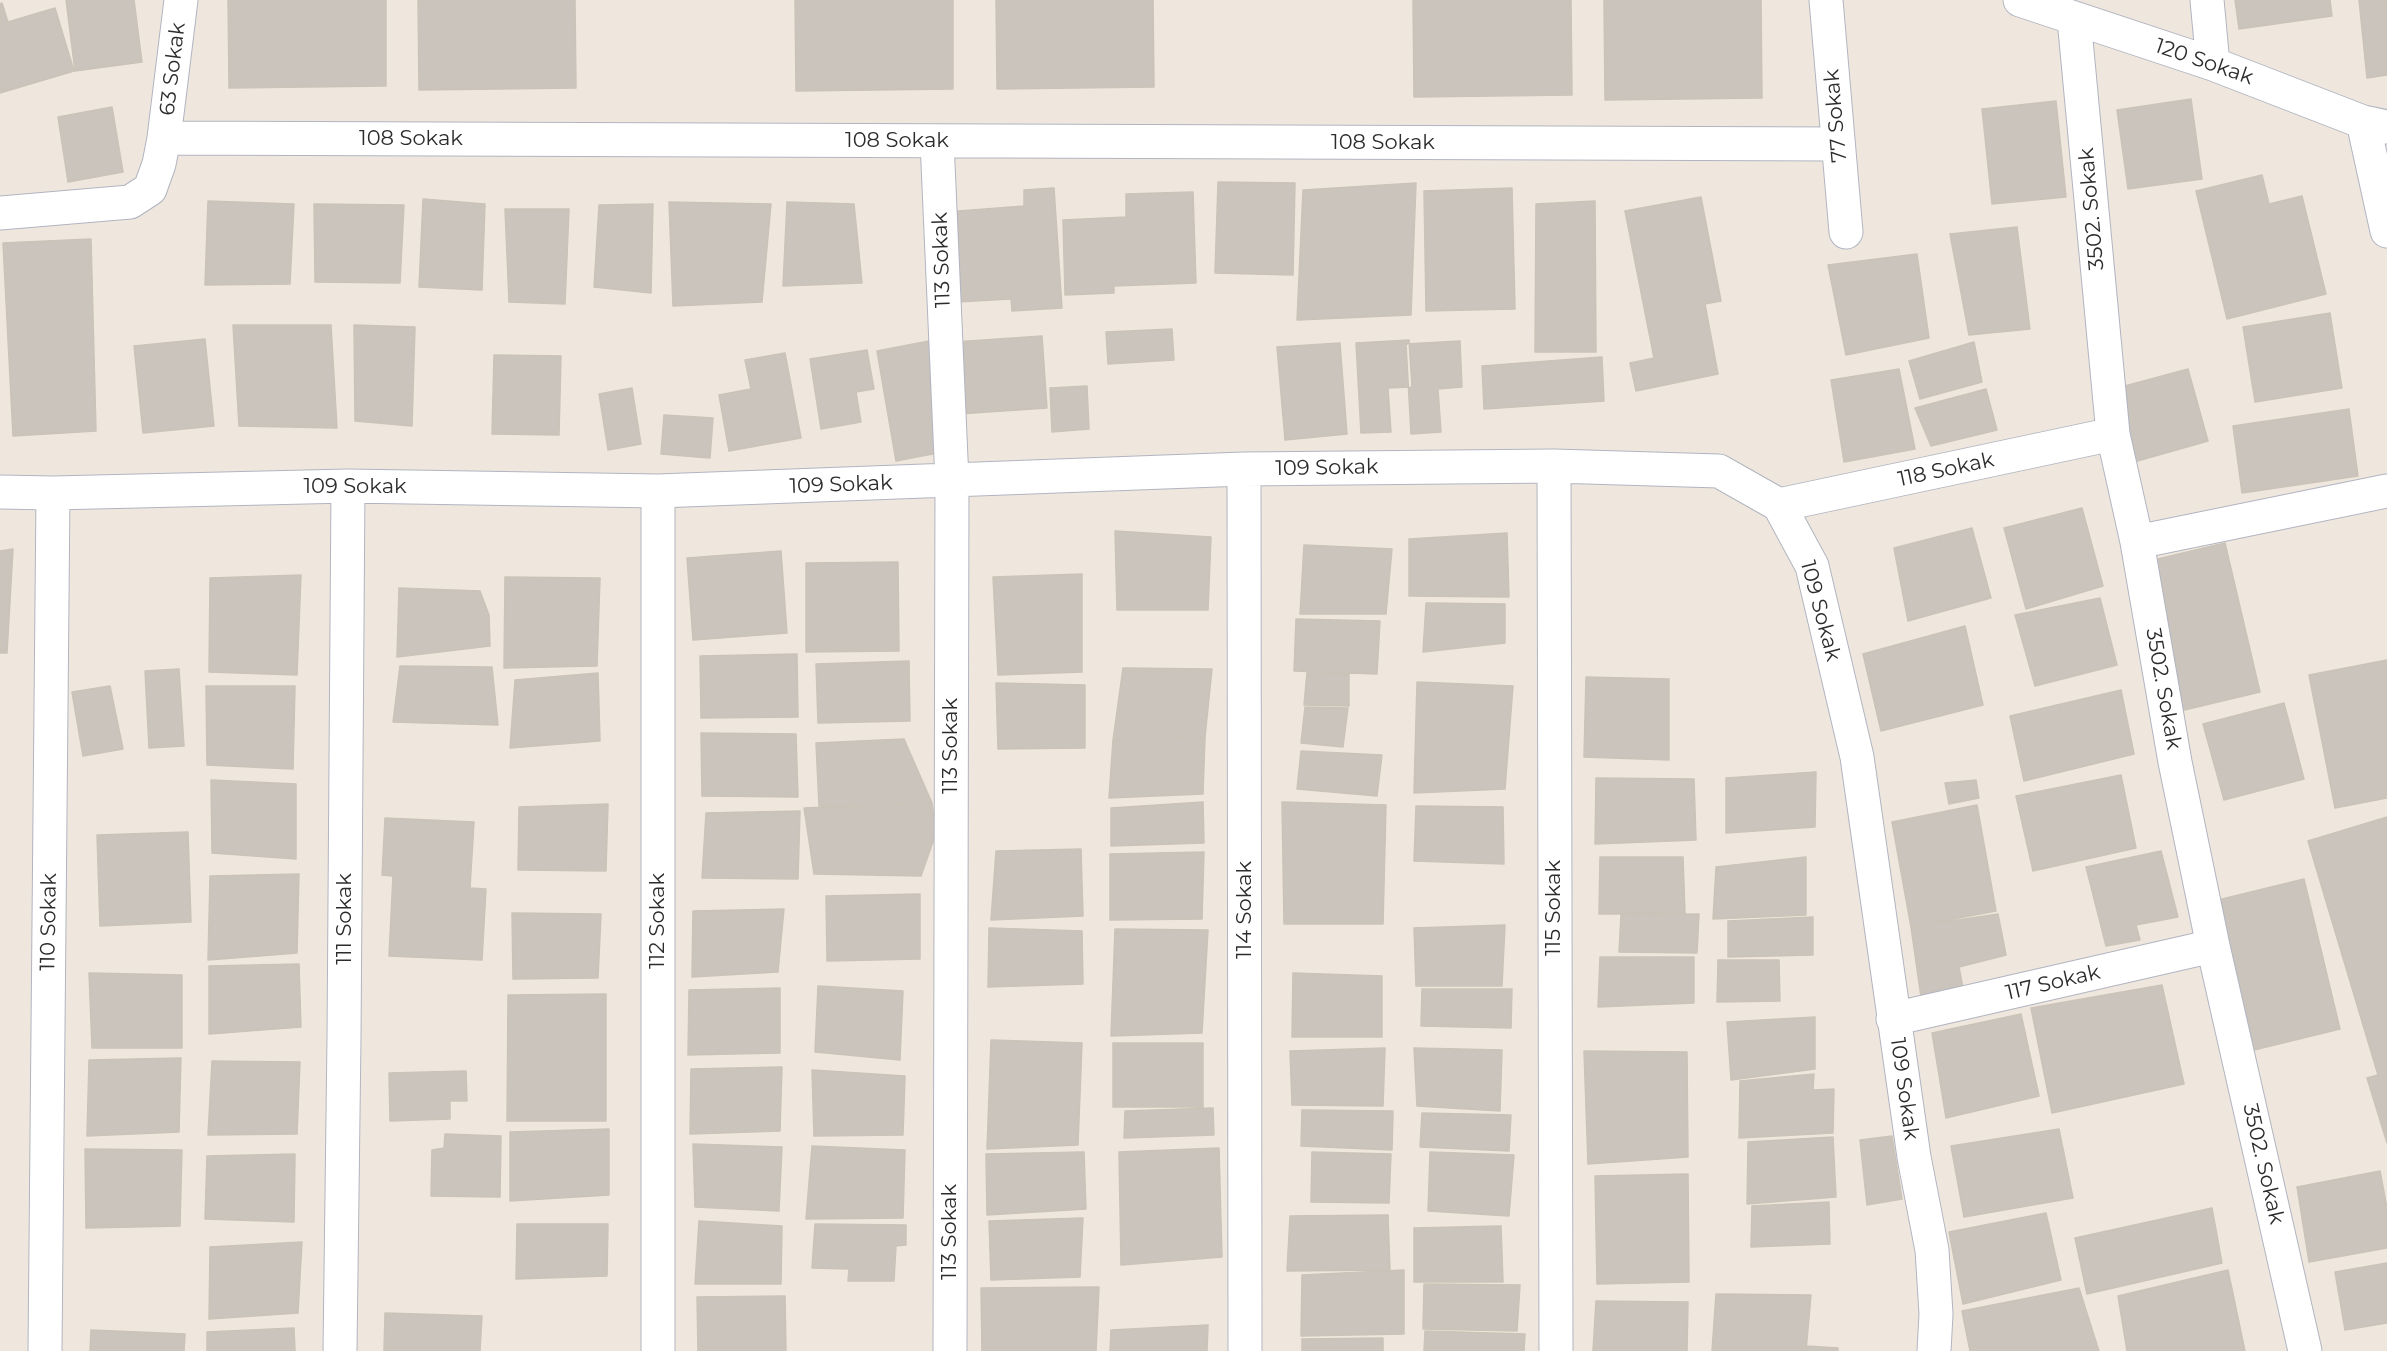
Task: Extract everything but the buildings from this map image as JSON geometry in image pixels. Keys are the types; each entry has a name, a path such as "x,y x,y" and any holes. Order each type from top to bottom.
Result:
{"street":[{"name":"63 Sokak","path":"164,138 181,0"},
{"name":"77 Sokak","path":"1826,0 1846,232"},
{"name":"120 Sokak","path":"2020,0 2213,64 2375,125"},
{"path":"2207,0 2213,64"},
{"name":"3502. Sokak","path":"2074,19 2113,434 2138,542 2175,762 2213,946 2305,1351"},
{"path":"2375,125 2387,231"},
{"name":"108 Sokak","path":"164,138 1838,144"},
{"path":"0,213 130,202 150,189 159,164 164,138"},
{"name":"113 Sokak","path":"937,141 952,481 950,1351"},
{"name":"118 Sokak","path":"1779,505 2113,434"},
{"name":"109 Sokak","path":"0,492 53,493 348,486 658,491 1244,469 1554,466 1719,471 1779,505 1812,566 1857,756 1893,1019 1914,1157 1932,1250 1936,1314 1934,1351"},
{"name":"115 Sokak","path":"1554,466 1556,1351"},
{"name":"114 Sokak","path":"1244,469 1245,1351"},
{"name":"111 Sokak","path":"340,1351 348,486"},
{"name":"112 Sokak","path":"658,491 658,1351"},
{"path":"2138,542 2387,491"},
{"name":"110 Sokak","path":"45,1351 53,493"},
{"name":"117 Sokak","path":"1893,1019 2213,946"}]}
